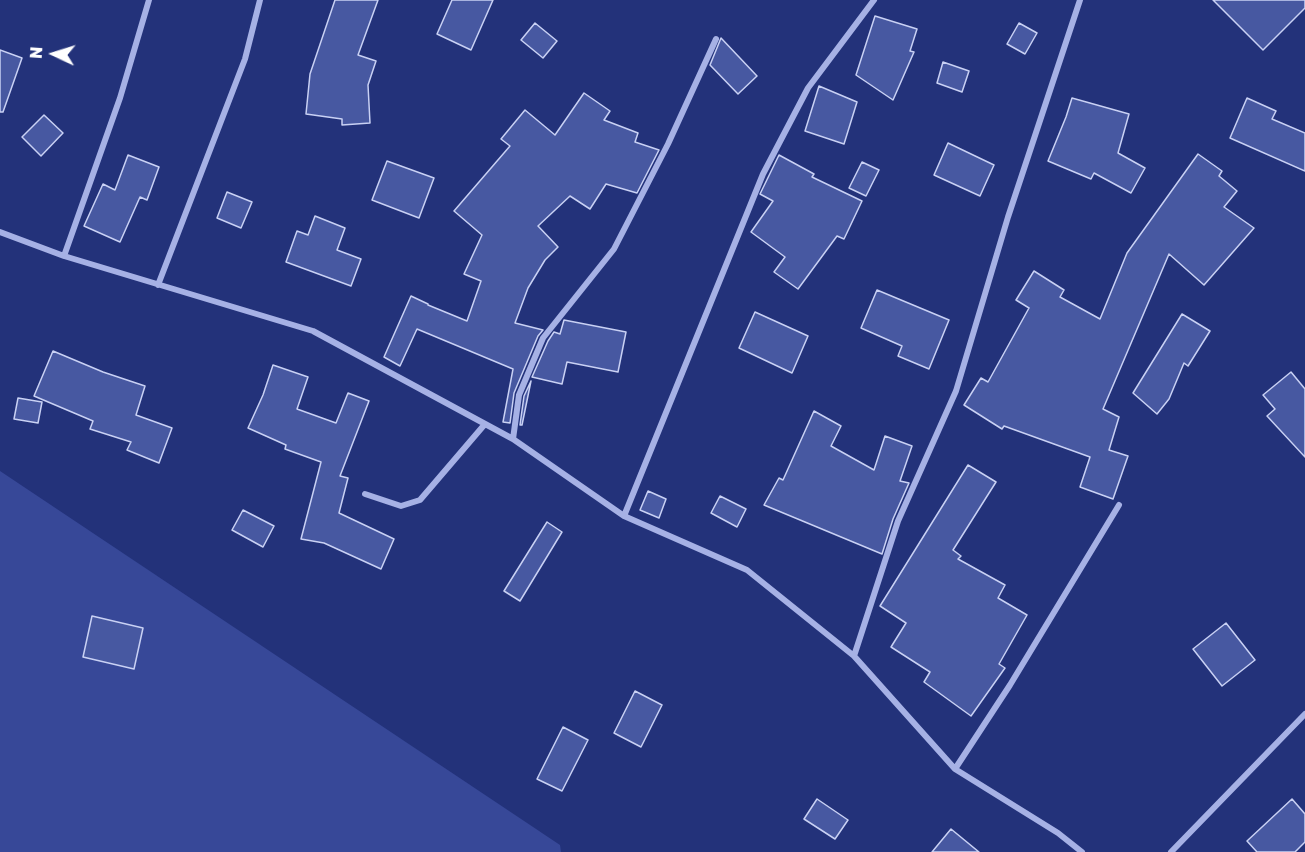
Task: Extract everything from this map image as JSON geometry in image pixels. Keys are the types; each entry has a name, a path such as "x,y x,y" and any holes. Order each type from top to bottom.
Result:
{"street":[{"path":"64,256 120,98 149,0"},
{"path":"158,285 245,58 260,0"},
{"path":"624,516 763,174 808,88 874,0"},
{"path":"854,656 898,521 956,391 1008,217 1080,0"},
{"path":"513,439 519,395 543,338 614,249 668,144 716,39"},
{"path":"0,232 64,256 313,331 513,439 624,516 747,570 854,656 955,769 1058,833 1082,852"},
{"path":"365,494 401,506 420,500 485,424"},
{"path":"955,769 1010,685 1119,505"},
{"path":"1171,852 1305,714"}],"shaded area":[{"path":"0,471 560,845 561,852 0,852"}],"building":[{"path":"335,0 378,0 358,55 376,61 368,85 370,123 342,125 342,119 306,114 310,74"},
{"path":"452,0 493,0 471,50 437,34"},
{"path":"1213,0 1305,0 1305,8 1263,50"},
{"path":"875,16 917,29 910,51 914,52 893,100 856,75"},
{"path":"535,23 557,41 543,58 521,40"},
{"path":"1019,23 1037,33 1025,54 1007,44"},
{"path":"721,38 757,76 738,94 710,65"},
{"path":"0,50 22,58 3,112 0,112"},
{"path":"943,62 969,71 962,92 937,83"},
{"path":"819,86 857,102 844,144 805,131"},
{"path":"584,93 610,111 604,120 638,133 635,142 659,150 637,193 606,184 590,209 570,196 538,226 558,247 545,260 528,288 515,323 543,330 538,336 514,393 510,423 503,422 513,369 417,329 400,366 384,357 411,296 467,321 481,281 464,274 482,235 454,211 510,146 501,139 525,110 555,135"},
{"path":"1072,98 1129,114 1118,153 1145,168 1131,193 1094,173 1091,179 1048,161"},
{"path":"1247,98 1276,111 1272,119 1305,133 1305,171 1230,138"},
{"path":"44,115 63,133 41,156 22,137"},
{"path":"948,143 994,165 980,196 934,175"},
{"path":"1198,154 1222,171 1219,176 1237,191 1224,207 1254,228 1204,285 1169,254 1103,409 1119,417 1109,450 1128,456 1113,499 1080,487 1090,457 1004,426 1002,429 964,405 981,378 988,382 1029,308 1016,300 1034,271 1064,290 1060,297 1100,319 1127,253"},
{"path":"128,155 159,167 147,200 140,197 120,242 84,226 103,184 115,190"},
{"path":"779,155 814,174 812,177 862,201 844,239 837,236 798,289 774,272 785,257 751,232 773,201 760,194"},
{"path":"387,161 434,178 419,218 372,200"},
{"path":"862,162 879,170 866,196 849,188"},
{"path":"227,192 252,202 241,228 217,218"},
{"path":"315,216 345,228 337,250 361,259 351,286 286,262 297,231 308,235"},
{"path":"877,290 949,320 929,369 898,356 902,346 861,328"},
{"path":"755,312 808,336 792,373 739,348"},
{"path":"1182,314 1210,331 1188,366 1184,363 1169,399 1157,414 1133,393"},
{"path":"564,320 626,332 618,372 567,362 562,384 532,377 548,341 554,332 560,334"},
{"path":"53,351 103,372 145,386 136,415 172,428 159,463 127,450 131,442 90,429 93,421 34,396"},
{"path":"273,365 308,377 297,409 336,423 348,393 369,401 340,476 348,478 339,513 394,539 381,569 324,543 301,539 321,462 285,449 286,445 248,428"},
{"path":"1291,372 1305,389 1305,457 1267,416 1275,409 1263,395"},
{"path":"531,381 522,425 520,425 524,396"},
{"path":"18,398 42,402 38,423 14,419"},
{"path":"814,411 841,426 831,446 874,470 885,436 912,446 900,481 909,483 893,519 882,554 764,505 779,478 783,480"},
{"path":"968,465 996,482 953,550 961,556 958,559 1005,585 998,598 1027,615 999,664 1005,668 971,716 924,682 930,672 891,647 906,623 880,606"},
{"path":"648,491 666,499 659,518 640,510"},
{"path":"720,496 746,509 737,527 711,513"},
{"path":"243,510 274,526 263,547 232,530"},
{"path":"547,522 562,532 520,601 504,591"},
{"path":"92,616 143,628 134,669 83,657"},
{"path":"1226,623 1255,660 1222,686 1193,649"},
{"path":"635,691 662,705 641,747 614,733"},
{"path":"563,727 588,740 562,791 537,779"},
{"path":"817,799 848,820 835,839 804,819"},
{"path":"1292,799 1305,814 1305,842 1295,852 1257,852 1247,841"},
{"path":"951,829 979,852 932,852"}]}
